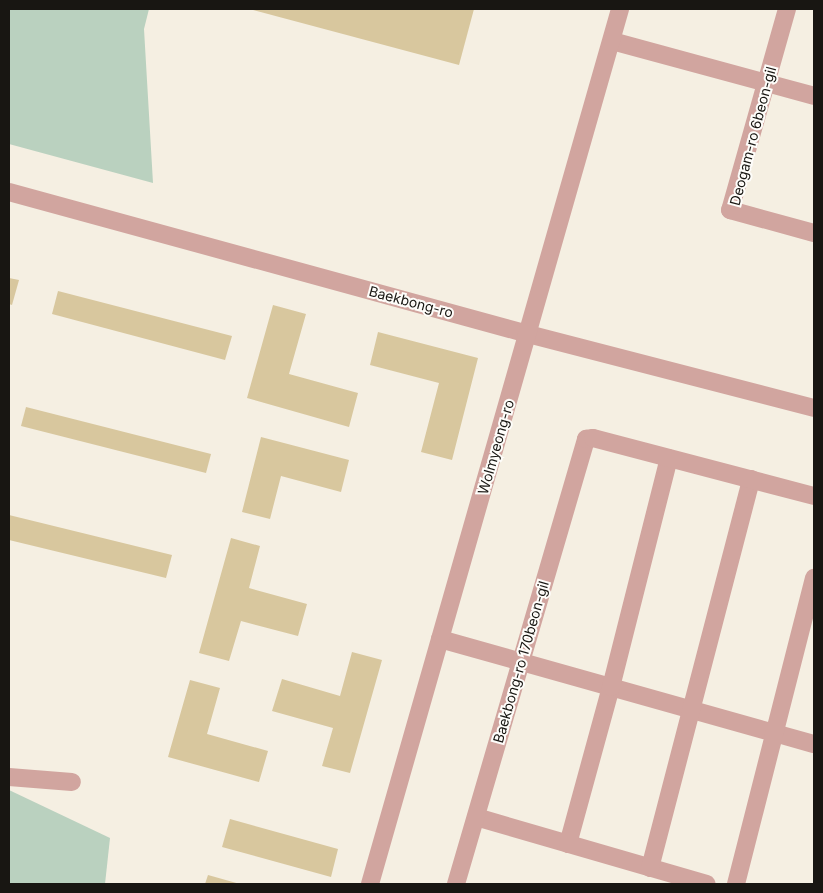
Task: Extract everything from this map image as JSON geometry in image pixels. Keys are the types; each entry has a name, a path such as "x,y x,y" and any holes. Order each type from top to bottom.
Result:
{"street":[{"name":"Wolmyeong-ro","path":"370,884 620,9"},
{"name":"Deogam-ro 6beon-gil","path":"787,9 730,210 814,233"},
{"path":"612,41 814,96"},
{"name":"Baekbong-ro","path":"9,192 528,334 814,408"},
{"name":"Baekbong-ro 170beon-gil","path":"456,884 586,439 593,438 669,458"},
{"path":"568,844 611,687 669,458 814,496"},
{"path":"650,868 750,479"},
{"path":"736,884 814,578"},
{"path":"440,639 814,744"},
{"path":"9,777 72,782"},
{"path":"476,817 706,884"}],"green space":[{"path":"9,9 149,9 144,29 153,183 9,144"},
{"path":"9,790 110,838 105,884 9,884"}],"building":[{"path":"249,9 474,9 459,65"},
{"path":"9,278 19,280 12,305 9,304"},
{"path":"58,291 232,336 225,360 52,314"},
{"path":"273,305 306,314 289,374 358,393 349,427 247,398"},
{"path":"378,332 478,358 452,460 421,452 439,383 370,365"},
{"path":"26,407 211,454 206,473 21,426"},
{"path":"261,437 349,460 341,492 281,476 270,519 242,512"},
{"path":"9,515 172,555 166,578 9,540"},
{"path":"231,538 260,546 249,588 307,604 298,636 241,621 229,661 199,653"},
{"path":"352,652 382,660 350,773 322,766 333,728 272,711 282,679 340,696"},
{"path":"190,680 220,688 207,734 268,751 259,782 168,757"},
{"path":"230,819 338,849 331,877 222,847"},
{"path":"208,875 240,884 205,884"}]}
